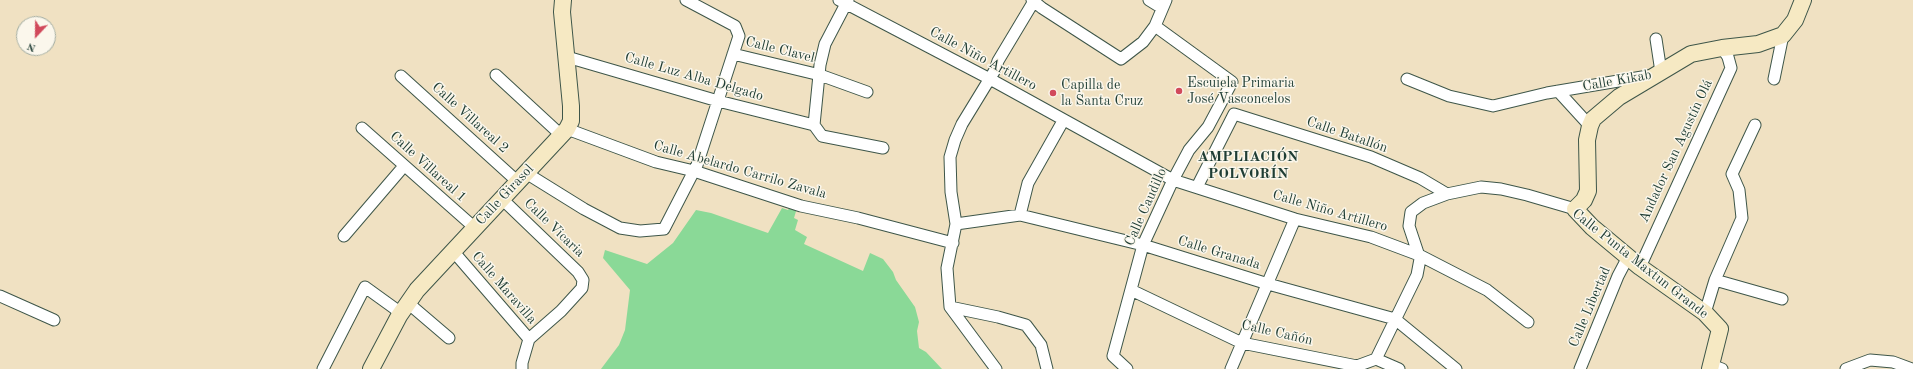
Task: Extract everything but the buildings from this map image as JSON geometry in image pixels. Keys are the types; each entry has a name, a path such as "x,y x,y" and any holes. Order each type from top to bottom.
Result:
{"street":[{"path":"496,75 564,132 570,121 571,106 562,12 563,0"},
{"name":"Calle Clavel","path":"686,0 735,26 739,36 733,54 820,75 867,92"},
{"path":"996,369 950,307 947,268 956,224 951,192 950,157 955,140 962,124 990,79 998,61 1039,2 1121,59 1143,42 1155,26 1164,4 1149,0"},
{"path":"1774,79 1783,35 1795,20 1803,0"},
{"path":"844,1 825,44 814,125 822,136 883,148"},
{"name":"Calle Niño Artillero","path":"844,1 990,79 1173,180 1295,219 1371,237 1419,255 1487,290 1528,322"},
{"name":"Calle Caudillo","path":"1128,369 1113,356 1143,245 1173,180 1189,150 1208,127 1232,82 1155,26"},
{"name":"Calle Kikab","path":"1407,79 1449,96 1493,106 1558,91 1659,74 1691,54 1722,48 1758,44 1783,35"},
{"path":"1575,209 1584,200 1588,191 1587,140 1593,119 1619,97 1659,74 1656,39"},
{"name":"Andador San Agustín Olá","path":"1634,262 1731,68 1728,57 1722,48"},
{"path":"694,171 733,54"},
{"name":"Calle Luz Alba Delgado","path":"567,57 718,101 814,125"},
{"name":"Calle Villareal 2","path":"401,76 522,177 620,228 640,231 664,229 694,171"},
{"path":"1558,91 1590,126"},
{"name":"Calle Batallón","path":"1197,188 1234,114 1371,157 1420,178 1447,194"},
{"path":"1020,215 1028,183 1063,120"},
{"path":"1705,313 1715,280 1742,218 1739,190 1732,174 1755,125"},
{"name":"Calle Villareal 1","path":"362,128 474,228"},
{"name":"Calle Abelardo Carrilo Zavala","path":"564,132 656,162 694,171 801,206 858,218 953,243"},
{"name":"Calle Girasol","path":"371,369 405,308 417,290 564,132"},
{"path":"344,236 404,166"},
{"name":"Calle Punta Maxtun Grande","path":"1419,255 1409,226 1412,212 1423,203 1447,194 1481,188 1501,189 1575,209 1592,227 1634,262 1705,313 1720,329 1714,368"},
{"name":"Calle Vicaria","path":"502,199 578,272 583,280 582,288 561,311 529,339"},
{"name":"Calle Granada","path":"956,224 1020,215 1143,245 1268,284 1395,318 1456,369"},
{"path":"1231,369 1295,219"},
{"name":"Calle Maravilla","path":"453,252 529,339 522,363 522,369"},
{"path":"1399,369 1376,359 1417,275 1420,259 1419,255"},
{"name":"Calle Libertad","path":"1580,369 1618,276 1634,262"},
{"path":"1715,280 1782,299"},
{"path":"323,369 365,286 405,308 449,338"},
{"name":"Calle Cañón","path":"1131,290 1242,343 1356,367 1376,359"},
{"path":"0,296 54,320"},
{"path":"950,307 998,317 1026,325 1041,345 1047,369"},
{"path":"1846,369 1870,360 1893,362 1912,369"}],"green space":[{"path":"790,207 797,208 794,218 798,220 795,230 807,237 804,244 863,271 870,253 883,259 915,307 919,322 917,331 919,348 926,352 942,369 601,369 619,345 625,330 630,290 603,258 605,250 647,264 673,243 696,210 711,213 768,233 782,208 788,210"}],"place":[{"name":"Escuiela Primaria José Vasconcelos","path":"1179,91"},
{"name":"Capilla de la Santa Cruz","path":"1053,93"}],"district":[{"name":"AMPLIACIÓN POLVORÍN","path":"1248,166"}]}
